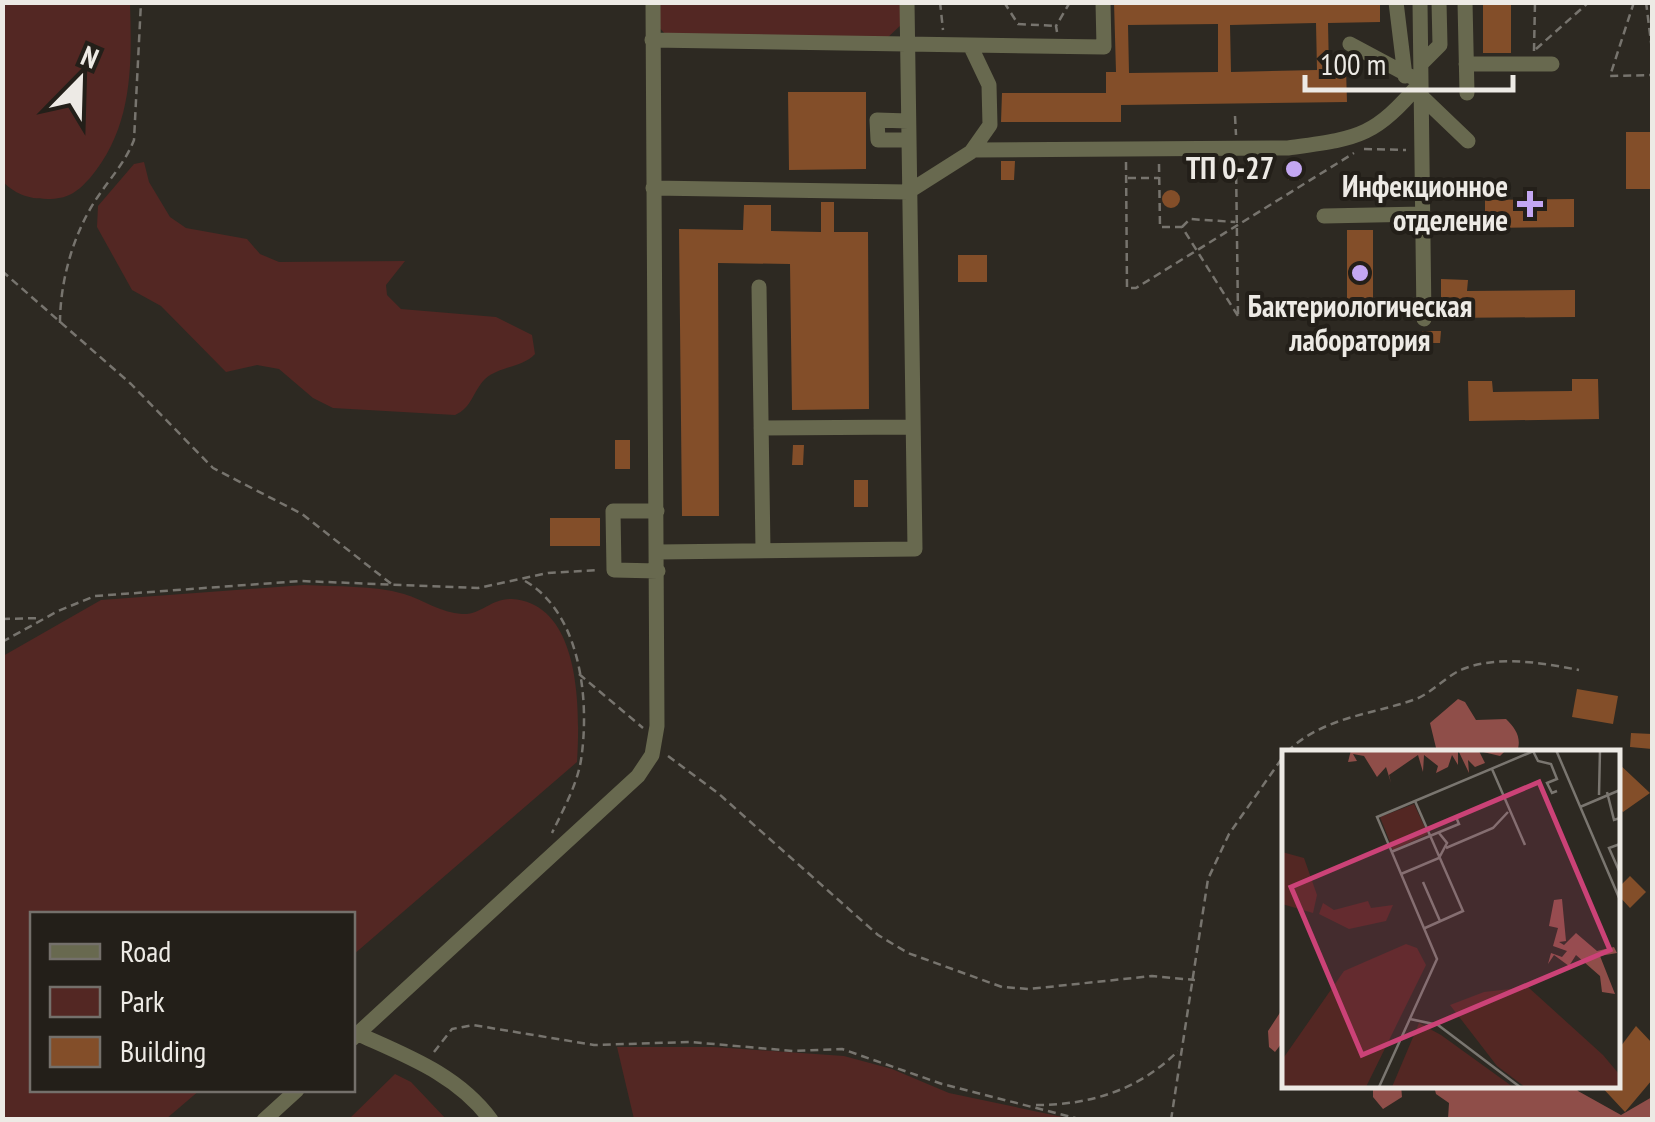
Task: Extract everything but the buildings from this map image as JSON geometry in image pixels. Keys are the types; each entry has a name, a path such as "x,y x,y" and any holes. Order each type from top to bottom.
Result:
{"street":[{"path":"491,1120 478,1102 424,1065 355,1036 638,776 655,746 658,552 653,2"},
{"path":"658,552 915,549 907,2"},
{"path":"652,40 1104,46 1104,2"},
{"path":"1396,2 1404,76"},
{"path":"1420,2 1424,319"},
{"path":"1422,63 1440,44 1439,2"},
{"path":"1465,2 1467,92"},
{"path":"1350,44 1422,89 1468,140"},
{"path":"653,188 908,192 974,150 990,125 991,106 984,70 970,45"},
{"path":"1466,64 1534,57 1552,64"},
{"path":"974,150 1288,148 1320,144 1368,132 1390,120 1422,89"},
{"path":"908,121 877,120 878,140 908,140"},
{"path":"1324,216 1423,214"},
{"path":"759,288 763,550"},
{"path":"762,428 913,427"},
{"path":"657,511 613,511 614,570 658,571"},
{"path":"264,1120 295,1092"}],"path":[{"path":"60,324 62,294 82,222 126,160 134,140 140,2"},
{"path":"940,2 940,26"},
{"path":"1004,2 1018,24 1056,26"},
{"path":"1534,2 1534,57"},
{"path":"1534,57 1589,2"},
{"path":"1634,2 1610,76 1652,75"},
{"path":"1646,2 1652,50"},
{"path":"1235,116 1236,134"},
{"path":"1126,152 1127,288 1156,280 1237,224 1359,150"},
{"path":"1159,152 1160,226 1182,227"},
{"path":"1182,227 1238,316 1236,153"},
{"path":"1126,178 1159,178"},
{"path":"1182,227 1190,218 1237,224"},
{"path":"2,271 131,384 213,468 302,514 395,587"},
{"path":"2,642 95,596 300,581 478,588 570,570 614,570"},
{"path":"525,581 542,591 570,635 579,674 581,762 550,837"},
{"path":"2,619 46,617"},
{"path":"1289,750 1302,737 1326,725 1415,699 1463,669 1520,661 1579,670"},
{"path":"579,674 645,729 655,746 719,794 878,935 908,952 1002,987 1029,989 1116,977 1195,980"},
{"path":"1171,1120 1214,860 1282,759"},
{"path":"424,1065 452,1030 473,1025 594,1045 691,1042 793,1051 842,1049 942,1084 1083,1120"},
{"path":"1030,1105 1058,1105 1124,1089 1150,1077 1180,1048"}],"green space":[{"path":"3,2 130,3 130,73 115,138 90,178 63,197 31,197 3,182"},
{"path":"658,3 900,3 901,25 886,39 666,35 658,26"},
{"path":"144,162 149,182 170,217 186,228 247,239 260,254 279,262 405,261 386,285 387,295 401,309 496,317 532,335 535,354 485,379 465,408 455,415 333,408 313,398 279,369 257,365 226,372 161,306 132,290 97,227 98,206 134,164"},
{"path":"304,585 392,591 462,614 505,599 535,605 552,620 572,664 578,716 577,762 355,953 355,912 30,912 30,1092 198,1092 166,1119 3,1119 3,656 101,600"},
{"path":"617,1047 714,1047 844,1056 892,1069 949,1093 1072,1119 634,1119"},
{"path":"395,1074 411,1082 446,1119 349,1119"}],"shaded area":[{"path":"1458,699 1465,702 1476,720 1506,719 1517,734 1517,750 1437,750 1430,723"},
{"path":"1282,1010 1282,1043 1275,1052 1269,1047 1268,1031"},
{"path":"1373,1087 1401,1087 1402,1097 1383,1109 1373,1097"},
{"path":"1434,1087 1575,1087 1621,1115 1652,1097 1652,1119 1448,1119 1449,1103 1436,1094"}],"place":[{"name":"ТП 0-27","path":"1294,169"},
{"name":"Инфекционное отделение","path":"1530,204"},
{"name":"Бактериологическая лаборатория","path":"1360,273"}]}
